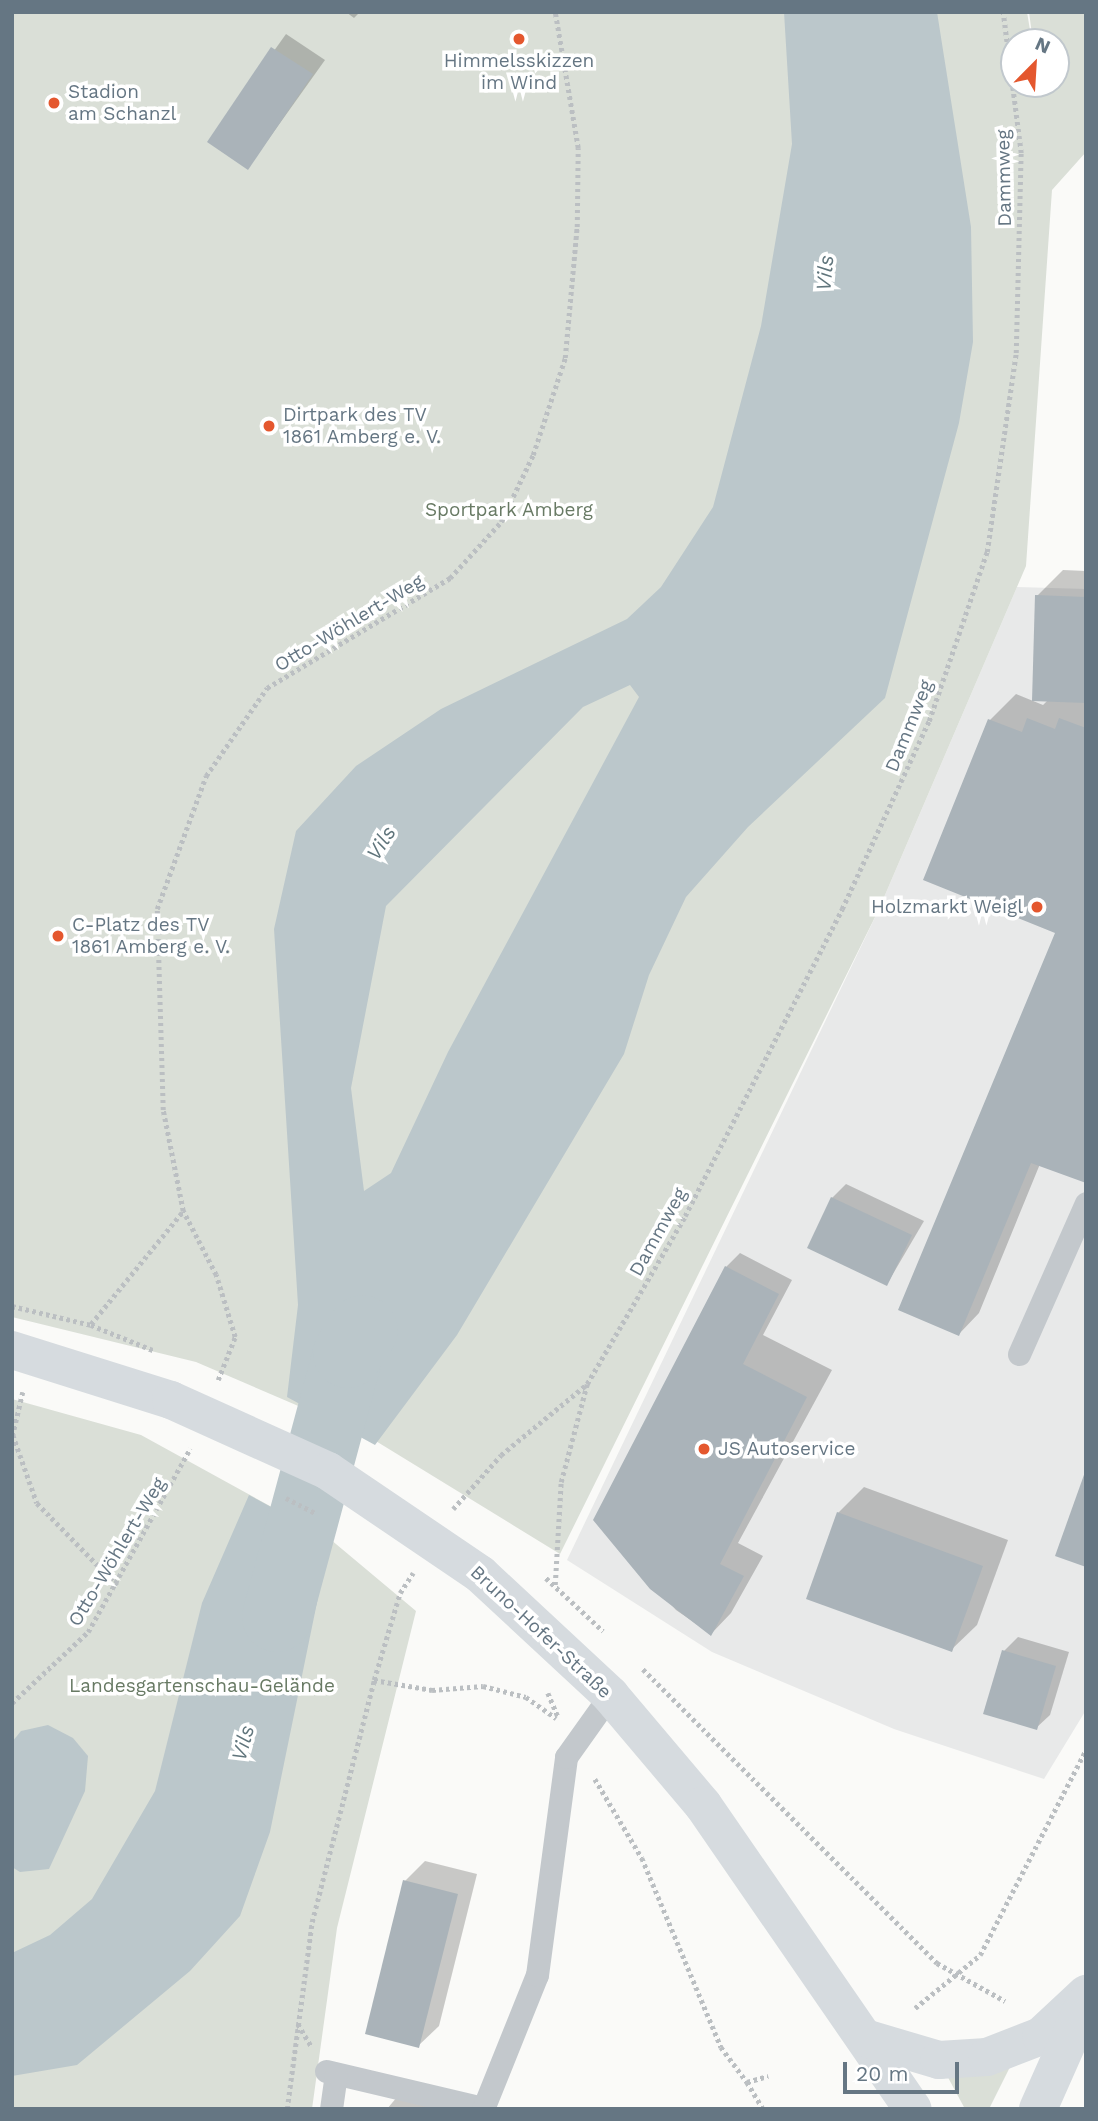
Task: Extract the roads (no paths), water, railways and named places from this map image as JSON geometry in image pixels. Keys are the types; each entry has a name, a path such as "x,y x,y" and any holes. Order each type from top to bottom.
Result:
{"main road":[{"name":"Bruno-Hofer-Straße","path":"12,1350 171,1400 328,1471 480,1574 610,1695 702,1805 868,2039 912,2109"},
{"path":"868,2039 939,2060 987,2057 1041,2036 1086,1994"},
{"path":"1038,2109 1086,2001"}],"lane":[{"path":"1019,1354 1086,1203"},
{"path":"331,2109 331,2073 483,2108 537,1975 566,1757 610,1695"}],"water":[{"path":"784,12 937,12 971,227 973,342 959,423 885,698 748,827 686,897 649,975 624,1054 457,1335 375,1445 287,1397 298,1305 274,929 296,831 356,766 441,709 627,619 661,587 713,507 761,326 792,144","holes":["630,685 639,697 448,1052 391,1173 364,1191 351,1088 386,906 583,707"]},
{"path":"249,1495 330,1539 270,1832 240,1916 190,1971 77,2065 12,2076 12,1953 50,1935 92,1899 155,1791 202,1603"},
{"path":"48,1725 73,1738 88,1756 85,1791 49,1869 20,1872 12,1867 12,1742 21,1731"}],"waterway":[{"name":"Vils","path":"277,1617 348,1353 363,1330"}],"place":[{"name":"Himmelsskizzen im Wind","path":"519,39"},
{"name":"Stadion am Schanzl","path":"54,103"},
{"name":"Dirtpark des TV 1861 Amberg e. V.","path":"269,426"},
{"name":"Holzmarkt Weigl","path":"1037,907"},
{"name":"C-Platz des TV 1861 Amberg e. V.","path":"58,936"},
{"name":"JS Autoservice","path":"704,1449"}],"park label":[{"name":"Sportpark Amberg","path":"509,510"},
{"name":"Landesgartenschau-Gelände","path":"202,1686"}]}
